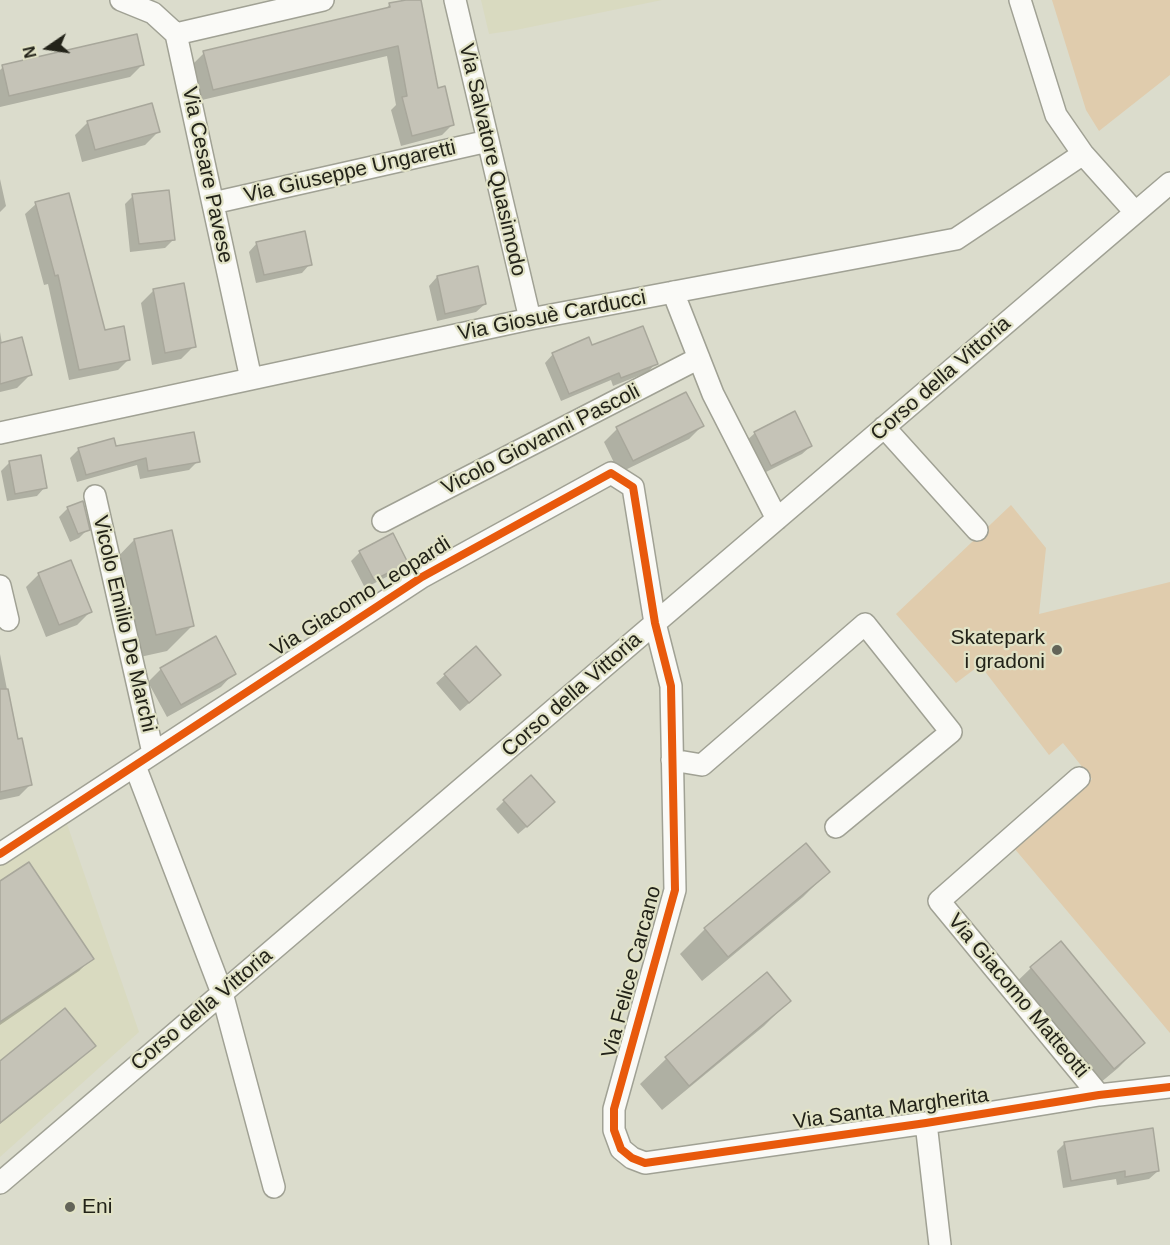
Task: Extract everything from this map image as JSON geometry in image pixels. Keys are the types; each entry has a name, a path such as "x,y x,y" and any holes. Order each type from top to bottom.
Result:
{"street":[{"path":"122,0 153,13 176,34 323,0"},
{"name":"Via Salvatore Quasimodo","path":"455,0 530,319"},
{"path":"1020,0 1056,115 1083,154 1135,212"},
{"name":"Via Cesare Pavese","path":"176,34 251,380"},
{"name":"Via Giuseppe Ungaretti","path":"213,203 488,141"},
{"name":"Via Giosuè Carducci","path":"0,433 530,319 956,239 1083,154"},
{"name":"Corso della Vittoria","path":"0,1183 1170,183"},
{"path":"673,292 713,394 777,519"},
{"name":"Vicolo Giovanni Pascoli","path":"382,521 699,358"},
{"path":"884,427 977,530"},
{"name":"Via Giacomo Leopardi","path":"0,854 422,577 611,473 633,487 655,623"},
{"name":"Vicolo Emilio De Marchi","path":"95,496 153,753"},
{"path":"0,586 8,620"},
{"name":"Via Felice Carcano","path":"621,1149 614,1130 614,1109 675,890 671,686 655,623"},
{"path":"672,760 702,765 865,624 951,732 836,827"},
{"path":"135,766 222,993 274,1187"},
{"name":"Via Giacomo Matteotti","path":"1078,778 939,900 1099,1095"},
{"name":"Via Santa Margherita","path":"621,1149 632,1158 645,1163 926,1124 1099,1095 1170,1087"},
{"path":"926,1124 940,1245"}],"shaded area":[{"path":"481,0 662,0 489,34"},
{"path":"1052,0 1170,0 1170,75 1099,131 1086,110"},
{"path":"1011,505 1046,548 1039,614 1170,582 1170,1033 1014,848 1092,779 1063,743 1049,755 980,665 956,683 896,614"},
{"path":"67,824 139,1032 0,1157 0,866"}],"building":[{"path":"421,0 438,88 445,86 454,125 412,136 402,97 407,96 398,46 213,90 203,51 390,7 389,3"},
{"path":"137,34 144,65 9,96 2,65"},
{"path":"152,103 160,132 95,150 87,121"},
{"path":"169,190 175,240 139,244 132,194"},
{"path":"69,193 105,330 124,326 130,360 79,370 58,275 55,276 35,202"},
{"path":"305,231 312,265 264,275 256,242"},
{"path":"478,266 486,304 445,314 437,276"},
{"path":"184,283 196,347 165,353 153,289"},
{"path":"643,326 658,364 621,378 619,373 569,394 552,353 589,337 592,345"},
{"path":"22,337 32,375 0,384 0,343"},
{"path":"686,392 704,426 633,461 616,427"},
{"path":"795,411 812,446 771,466 754,432"},
{"path":"194,432 200,462 148,471 146,458 86,475 78,448 114,438 116,446"},
{"path":"41,455 47,488 15,494 9,461"},
{"path":"83,501 90,530 78,534 67,507"},
{"path":"172,530 194,626 156,635 134,539"},
{"path":"393,533 408,563 374,580 359,551"},
{"path":"71,560 92,612 59,625 38,573"},
{"path":"216,636 236,674 181,705 160,668"},
{"path":"476,646 501,675 469,703 444,674"},
{"path":"0,689 8,689 18,739 22,738 32,785 0,792"},
{"path":"531,775 555,802 527,827 503,800"},
{"path":"806,843 830,872 728,957 704,928"},
{"path":"29,862 94,959 0,1022 0,881"},
{"path":"1061,941 1145,1043 1114,1069 1030,967"},
{"path":"767,972 791,1001 689,1086 665,1057"},
{"path":"65,1008 96,1046 0,1123 0,1061"},
{"path":"1153,1128 1159,1171 1125,1177 1125,1171 1071,1181 1064,1142"}],"cycle path":[{"path":"0,854 422,577 611,473 633,487 655,623 671,686 675,890 614,1109 614,1130 621,1149 632,1158 645,1163 926,1123 1099,1095 1170,1087"}],"place":[{"name":"Skatepark i gradoni","path":"1057,650"},
{"name":"Eni","path":"70,1207"}]}
